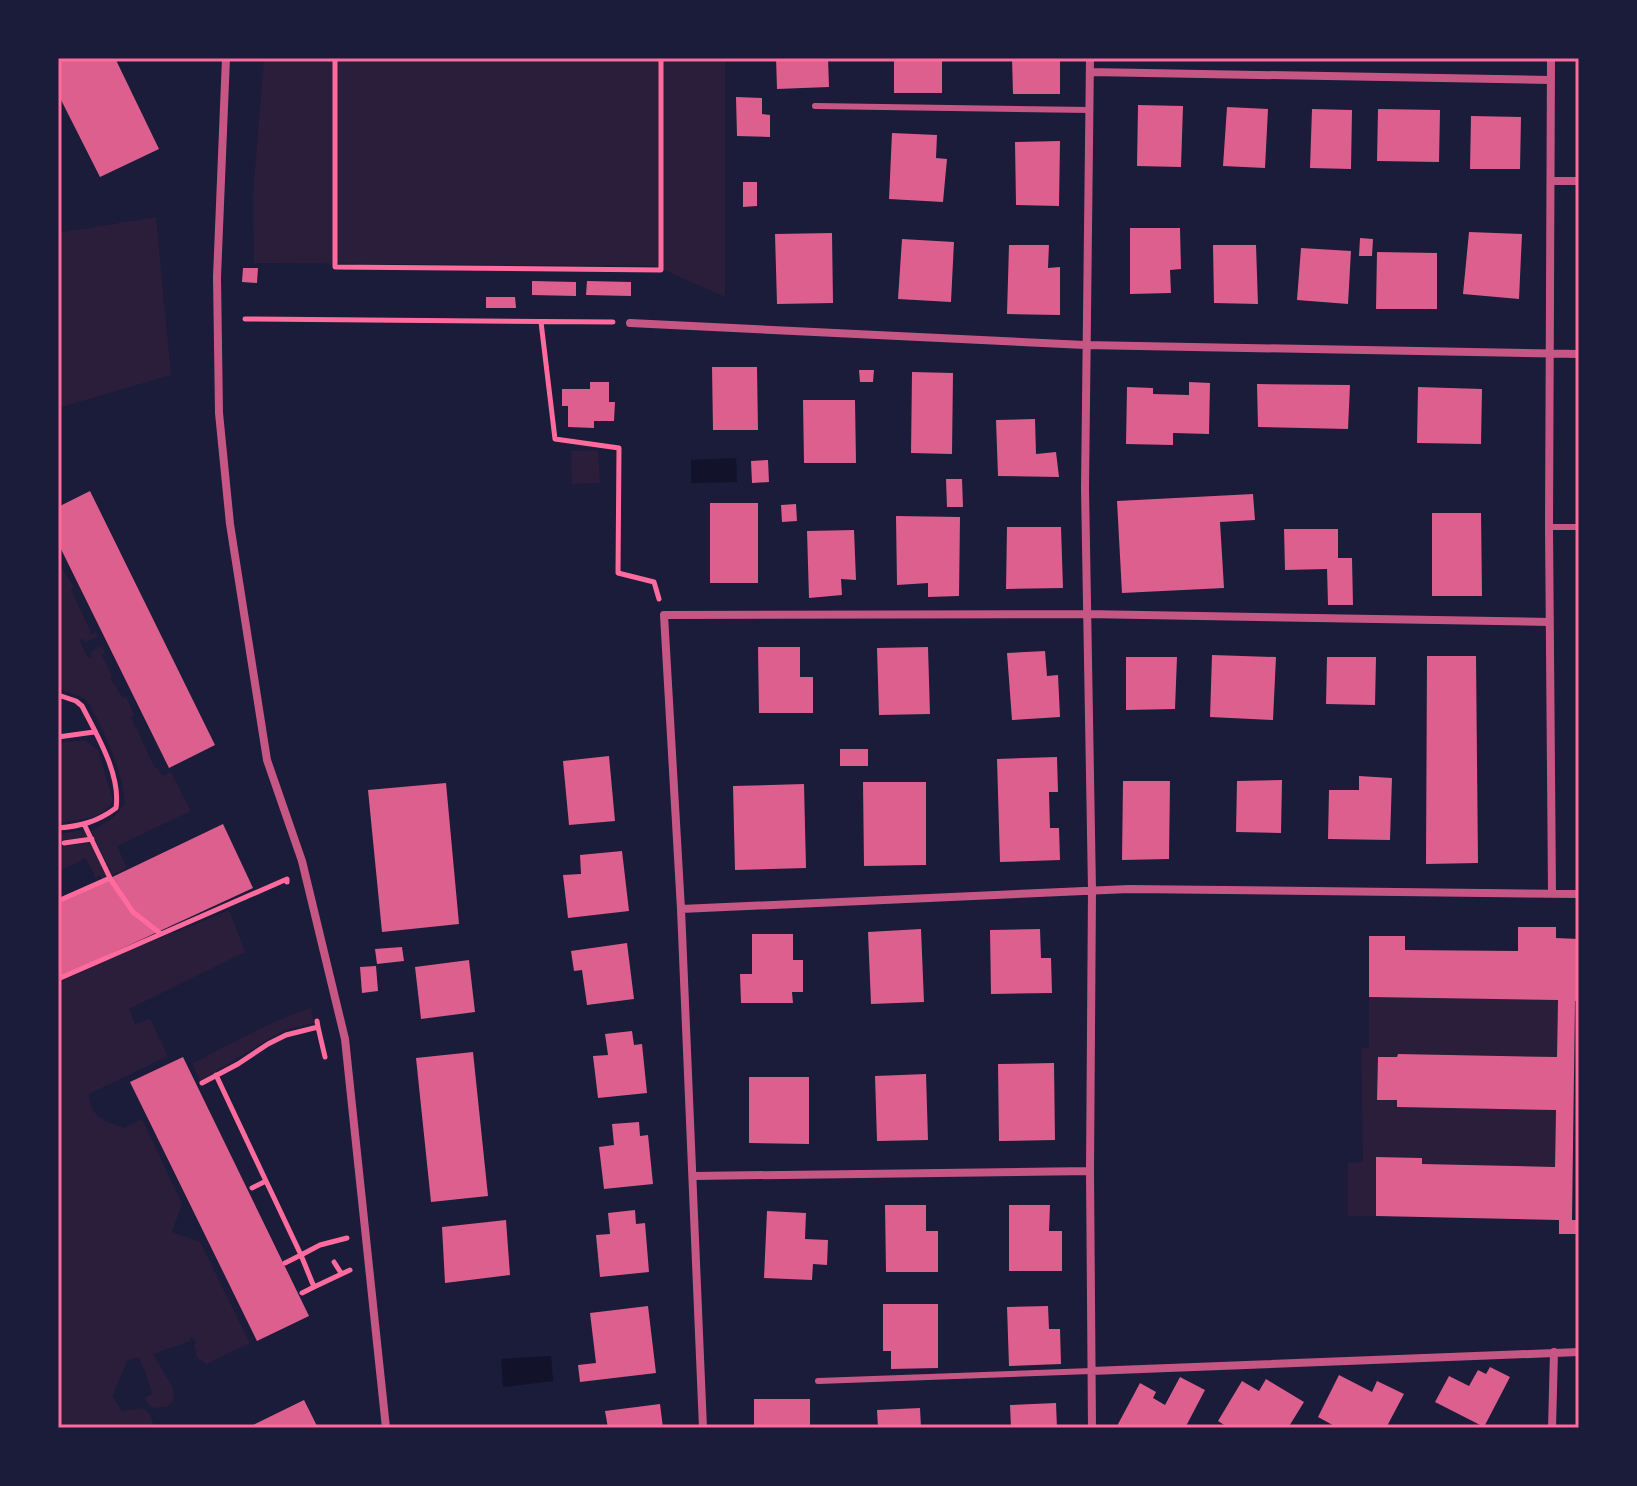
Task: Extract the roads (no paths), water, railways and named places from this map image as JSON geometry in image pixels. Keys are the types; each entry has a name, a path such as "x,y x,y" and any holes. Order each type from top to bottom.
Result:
{"street":[{"path":"226,58 217,277 219,413 230,524 267,760 302,861 345,1039 386,1428"},
{"path":"1090,58 1085,345 1085,614 1092,890 1092,1428"},
{"path":"1551,58 1549,622 1552,893"},
{"path":"1090,72 1551,80"},
{"path":"1551,181 1579,181"},
{"path":"630,323 1085,345 1579,354"},
{"path":"703,1428 681,909 664,615 1085,614 1549,622"},
{"path":"681,909 1092,890 1579,894"},
{"path":"693,1176 1090,1171"},
{"path":"1552,1428 1554,1352"},
{"path":"1091,1371 1579,1352"}],"lane":[{"path":"815,106 1090,110"},
{"path":"1549,527 1579,527"},
{"path":"818,1381 1091,1371"}]}
